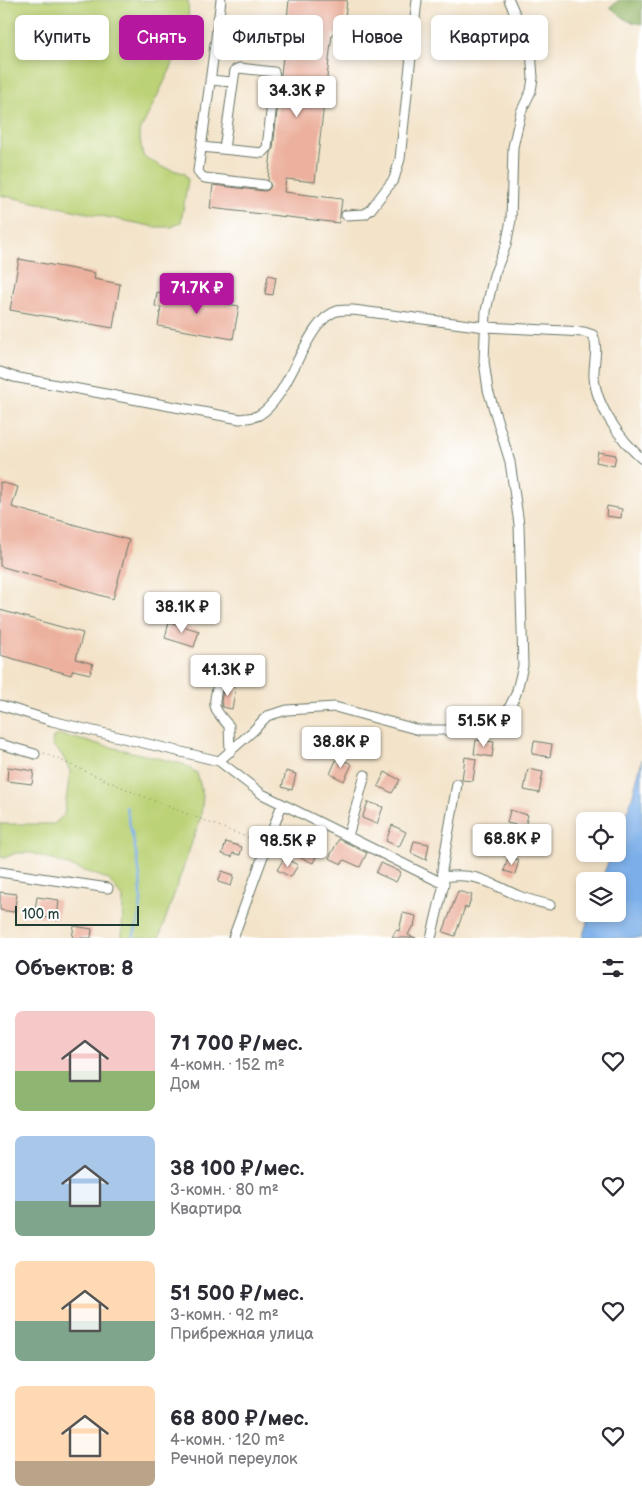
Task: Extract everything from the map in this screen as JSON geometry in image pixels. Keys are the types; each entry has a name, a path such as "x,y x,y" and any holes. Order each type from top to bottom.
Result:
{"street":[{"path":"221,0 198,171 201,176 218,180 265,185"},
{"path":"346,215 364,214 371,209 394,179 400,159 416,0"},
{"path":"219,761 267,716 287,710 335,707 419,730 450,730 487,723 507,712 516,694 523,666 519,524 510,462 488,390 484,361 486,312 492,284 506,245 511,220 513,147 521,112 531,90 533,78 531,50 509,0"},
{"path":"201,147 262,153 265,152 267,148 274,72 239,68 235,70 224,149"},
{"path":"210,80 232,82"},
{"path":"0,372 240,419 258,416 276,399 324,318 336,312 353,310 485,327 584,332 593,335 596,342 595,390 605,412 633,450 642,459"},
{"path":"219,680 214,703 218,714 229,726 230,752"},
{"path":"0,705 52,721 219,761 262,794 444,880 460,874 483,879 520,896 550,905"},
{"path":"0,744 34,754"},
{"path":"348,836 366,775"},
{"path":"431,938 444,880 442,870 457,784"},
{"path":"233,938 282,804"},
{"path":"0,872 108,888"}],"path":[{"path":"34,754 42,752 50,754 142,796 267,845"}],"green space":[{"path":"0,0 188,0 189,15 119,15 119,60 174,60 139,133 143,156 162,167 184,173 188,180 181,222 172,227 155,227 0,195"},
{"path":"619,0 642,0 642,24 628,21 610,7"},
{"path":"60,735 183,764 197,773 203,796 201,816 159,938 122,938 123,898 108,879 32,853 16,853 4,858 0,857 0,824 54,824 64,815 70,771 62,755 52,745 53,737"}],"water":[{"path":"642,759 642,938 582,938 587,922 626,922 626,872 604,872 608,862 626,862 626,814"}],"building":[{"path":"289,0 347,0 345,15 333,15 333,34 315,182 286,179 284,192 342,199 339,223 210,208 213,185 268,190 271,186 268,180 283,60 323,60 323,15 287,15"},
{"path":"19,259 95,273 94,279 120,284 113,328 10,310"},
{"path":"268,275 276,277 273,295 265,294"},
{"path":"157,292 239,306 233,339 158,326 161,307 155,306"},
{"path":"598,452 616,455 614,466 596,462"},
{"path":"0,482 18,487 12,507 129,540 113,599 0,566"},
{"path":"607,506 622,509 621,518 606,516"},
{"path":"0,610 83,633 76,659 93,664 90,674 73,670 71,675 0,655"},
{"path":"169,622 199,631 194,647 165,638"},
{"path":"224,685 236,687 232,709 222,707 221,701"},
{"path":"310,738 321,740 319,751 308,750"},
{"path":"476,740 494,742 492,757 474,754"},
{"path":"534,741 552,744 550,757 532,754"},
{"path":"465,757 476,759 473,781 462,780"},
{"path":"337,758 352,764 344,781 330,774"},
{"path":"8,767 34,771 32,784 7,781"},
{"path":"528,769 543,772 539,793 524,790"},
{"path":"286,771 296,774 292,790 282,787"},
{"path":"385,772 400,780 392,793 378,786"},
{"path":"368,802 383,807 377,824 362,818"},
{"path":"510,810 528,815 525,827 507,823"},
{"path":"392,825 406,832 399,847 386,841"},
{"path":"339,839 367,853 360,867 344,860 342,864 329,858"},
{"path":"414,841 429,844 426,860 411,853"},
{"path":"226,842 242,847 240,855 233,853 232,857 222,854"},
{"path":"302,846 318,853 313,863 297,856"},
{"path":"508,857 519,860 515,874 504,871"},
{"path":"284,858 298,865 291,877 277,870"},
{"path":"381,863 401,872 396,882 376,873"},
{"path":"222,871 234,875 231,886 218,882"},
{"path":"458,891 472,895 468,908 465,907 455,936 443,932"},
{"path":"0,892 17,894 14,912 0,910"},
{"path":"37,897 59,900 57,919 34,916"},
{"path":"403,913 416,916 414,927 412,927 408,935 416,938 392,938 396,930 399,931"},
{"path":"74,926 92,929 91,938 72,938"}],"waterway":[{"path":"126,807 141,888 140,910 133,938"}]}
